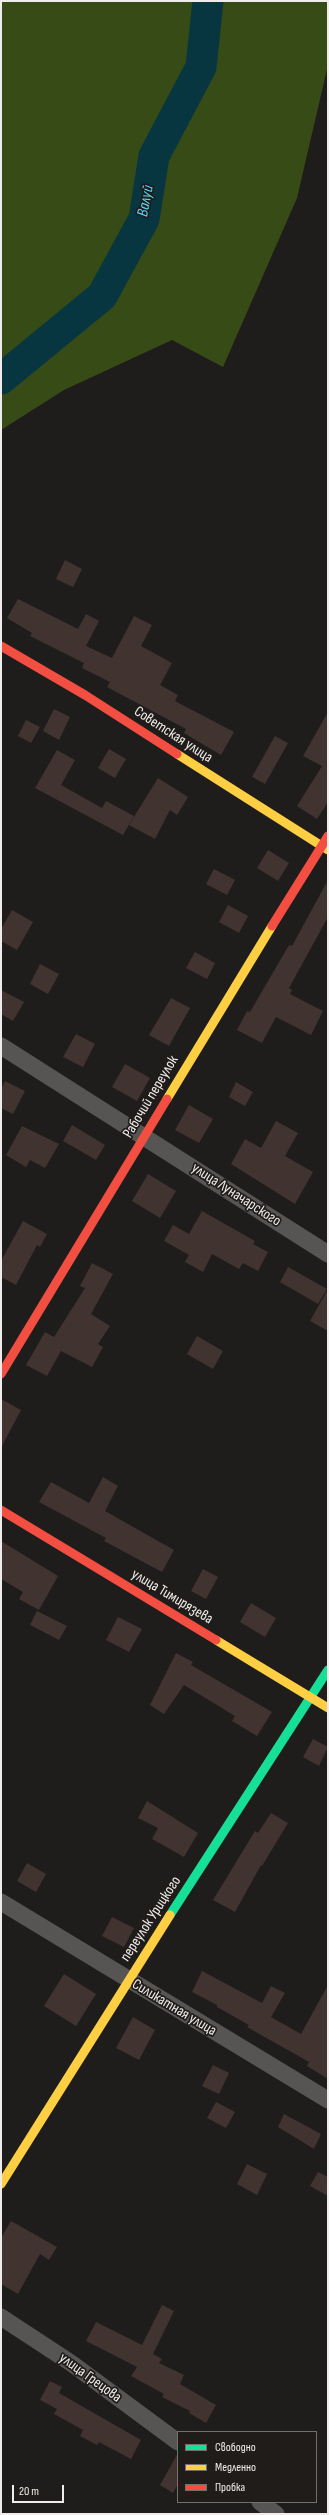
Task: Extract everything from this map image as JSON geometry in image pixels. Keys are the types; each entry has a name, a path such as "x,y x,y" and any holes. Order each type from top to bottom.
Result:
{"street":[{"name":"Советская улица","path":"1,646 85,695 325,848"},
{"name":"Рабочий переулок","path":"1,1374 144,1136 325,848 328,836"},
{"name":"улица Луначарского","path":"1,1046 328,1254"},
{"name":"улица Тимирязева","path":"1,1510 328,1708"},
{"name":"переулок Урицкого","path":"1,2184 128,1980 312,1698 328,1670"},
{"name":"Силикатная улица","path":"1,1902 328,2100"},
{"name":"улица Грецова","path":"1,2317 71,2363 177,2441"},
{"path":"261,2503 276,2514"}],"green space":[{"path":"1,1 328,1 328,65 297,198 223,367 172,340 64,390 1,430"}],"building":[{"path":"65,560 82,569 73,587 56,579"},
{"path":"18,599 78,629 86,614 99,621 86,646 112,658 134,616 152,625 141,646 172,663 160,685 178,695 175,701 234,732 221,755 184,733 186,729 107,687 110,682 82,668 84,663 30,636 32,633 7,618"},
{"path":"54,709 70,717 59,740 43,731"},
{"path":"328,712 328,802 317,819 297,806 322,766 303,756"},
{"path":"26,720 40,727 31,743 18,736"},
{"path":"275,736 288,743 265,784 252,777"},
{"path":"109,749 126,759 115,778 98,768"},
{"path":"57,750 75,760 61,785 102,808 106,801 134,816 123,835 35,788"},
{"path":"158,778 188,797 177,815 170,810 155,839 129,825"},
{"path":"268,850 289,863 278,881 257,868"},
{"path":"214,869 235,880 227,895 206,884"},
{"path":"328,880 328,917 289,988 292,990 290,994 323,1011 311,1035 276,1017 262,1043 237,1030 247,1011 250,1012 289,945 292,946"},
{"path":"228,905 248,916 239,933 219,922"},
{"path":"12,910 33,922 17,950 1,941 1,929"},
{"path":"195,952 215,963 207,979 186,968"},
{"path":"40,964 59,974 48,994 30,984"},
{"path":"1,990 24,1002 13,1021 1,1014"},
{"path":"171,998 190,1008 169,1046 149,1035"},
{"path":"76,1034 95,1044 83,1067 63,1057"},
{"path":"125,1064 150,1078 137,1101 112,1087"},
{"path":"5,1081 25,1091 13,1114 1,1108 1,1089"},
{"path":"236,1082 253,1092 245,1106 229,1097"},
{"path":"189,1105 213,1119 199,1143 175,1130"},
{"path":"276,1121 298,1133 285,1156 313,1172 295,1204 231,1164 245,1139 261,1148"},
{"path":"72,1125 105,1145 96,1160 63,1141"},
{"path":"22,1126 59,1144 45,1168 30,1160 26,1167 6,1155"},
{"path":"148,1174 176,1191 160,1218 132,1201"},
{"path":"202,1211 255,1241 253,1244 268,1252 258,1271 243,1263 239,1269 212,1254 203,1272 185,1262 189,1255 164,1241 173,1225 189,1234"},
{"path":"23,1221 47,1234 40,1247 37,1245 16,1285 1,1277 1,1261"},
{"path":"92,1263 113,1274 91,1314 110,1326 98,1344 103,1347 92,1367 61,1351 47,1376 26,1365 45,1332 54,1337 85,1288 80,1286"},
{"path":"288,1267 327,1289 318,1304 280,1282"},
{"path":"328,1289 328,1331 310,1321"},
{"path":"197,1336 223,1351 213,1369 187,1354"},
{"path":"1,1399 21,1410 1,1448"},
{"path":"103,1477 118,1486 105,1511 174,1550 162,1572 104,1541 106,1538 39,1502 51,1482 89,1503"},
{"path":"1,1541 58,1576 39,1610 19,1599 23,1592 1,1579"},
{"path":"203,1569 218,1577 206,1599 191,1591"},
{"path":"251,1603 276,1618 265,1637 240,1622"},
{"path":"37,1611 67,1626 59,1640 30,1625"},
{"path":"118,1617 142,1629 129,1652 106,1640"},
{"path":"176,1653 193,1662 191,1665 272,1712 257,1736 232,1721 235,1716 184,1685 164,1714 150,1705"},
{"path":"313,1739 328,1747 319,1766 303,1757"},
{"path":"147,1801 198,1833 184,1857 152,1839 158,1828 138,1818"},
{"path":"271,1813 288,1823 262,1866 261,1865 235,1912 213,1900 255,1831 258,1833"},
{"path":"27,1863 46,1874 36,1892 17,1881"},
{"path":"112,1917 134,1928 124,1947 102,1936"},
{"path":"202,1971 262,2003 271,1986 285,1993 271,2017 301,2034 328,1985 328,2079 307,2066 309,2062 247,2027 249,2025 217,2007 217,2005 192,1992"},
{"path":"64,1974 96,1994 76,2026 44,2006"},
{"path":"133,2017 155,2030 139,2060 116,2048"},
{"path":"213,2065 229,2073 219,2094 202,2086"},
{"path":"216,2102 235,2112 226,2128 207,2118"},
{"path":"284,2114 321,2134 314,2149 278,2127"},
{"path":"247,2164 267,2174 257,2195 237,2184"},
{"path":"318,2172 328,2177 328,2196 310,2186"},
{"path":"11,2221 57,2247 49,2260 40,2254 18,2294 1,2284 1,2238"},
{"path":"162,2305 174,2311 153,2354 162,2359 159,2363 184,2375 180,2384 216,2405 206,2423 189,2413 190,2411 162,2397 164,2394 131,2376 137,2367 86,2341 96,2322 142,2345"},
{"path":"50,2381 62,2387 59,2393 141,2440 131,2459 99,2442 97,2445 80,2436 83,2430 54,2414 57,2409 40,2400"},
{"path":"177,2455 177,2486 173,2493 160,2485"}],"waterway":[{"name":"Валуй","path":"1,379 102,296 144,219 154,156 201,67 208,1"}],"traffic: fast":[{"path":"170,1915 328,1670"}],"traffic: slow":[{"path":"177,754 328,850"},
{"path":"167,1099 272,926"},
{"path":"216,1640 328,1708"},
{"path":"1,2184 170,1915"}],"traffic: jam":[{"path":"1,646 85,695 177,754"},
{"path":"272,926 328,836"},
{"path":"1,1374 167,1099"},
{"path":"1,1510 216,1640"}]}
